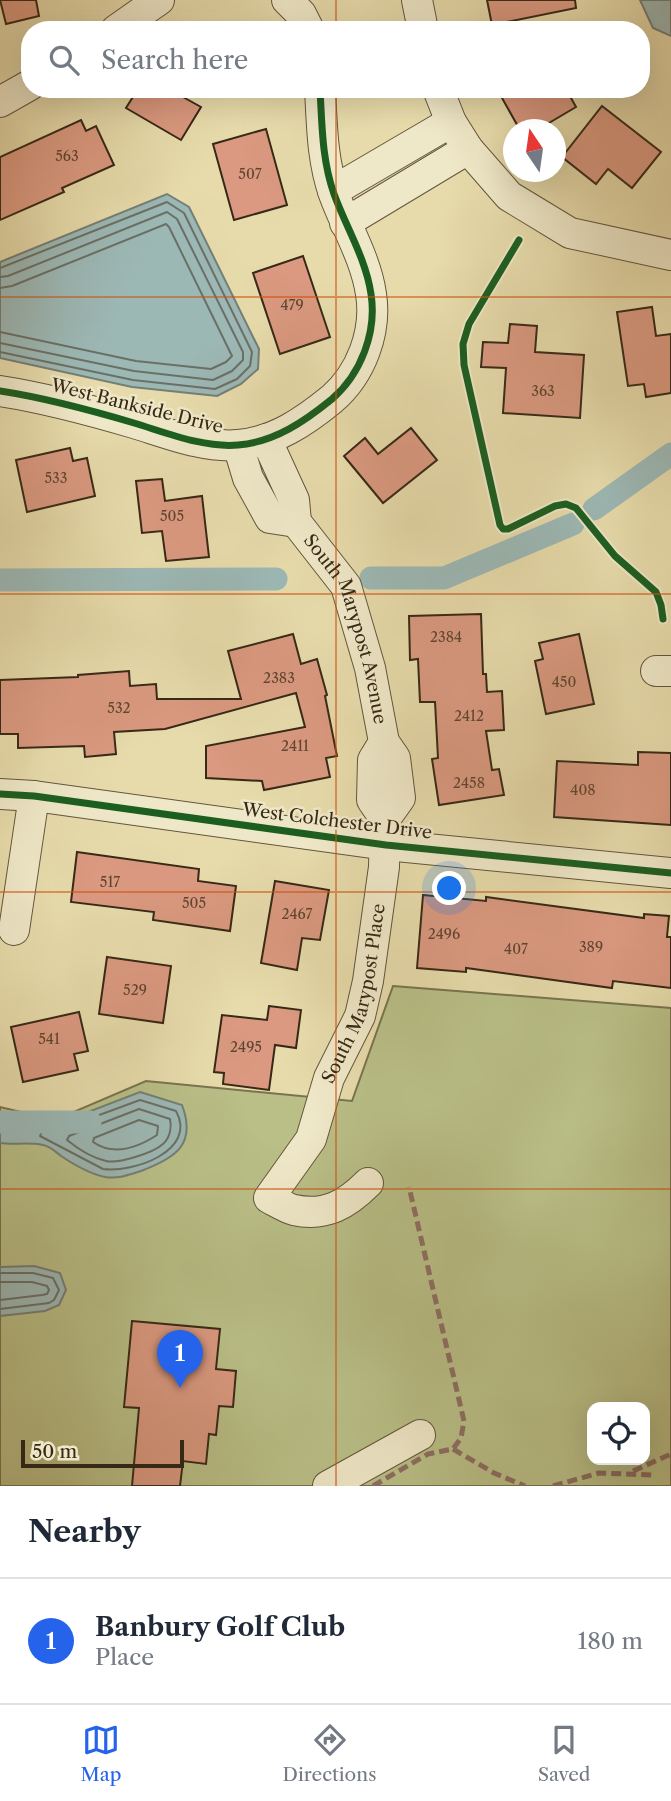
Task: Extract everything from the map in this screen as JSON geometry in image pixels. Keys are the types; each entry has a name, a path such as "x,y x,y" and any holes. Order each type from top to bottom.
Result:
{"street":[{"path":"129,21 159,0"},
{"path":"287,0 304,21"},
{"path":"417,0 421,21"},
{"path":"0,102 21,90"},
{"path":"252,442 286,431 310,417 347,386 364,352 373,321 371,292 363,263 333,191 324,156 321,98"},
{"path":"442,98 451,122 468,149 509,196 570,233 671,255"},
{"path":"333,191 451,122"},
{"path":"345,223 468,149"},
{"name":"West Bankside Drive","path":"0,391 74,405 207,443 252,442"},
{"name":"South Marypost Avenue","path":"252,442 294,500 296,522 346,586 370,668 384,742 373,760 372,800 386,832"},
{"name":"West Colchester Drive","path":"0,794 386,832 671,873"},
{"path":"14,930 34,796"},
{"name":"South Marypost Place","path":"368,1183 350,1201 326,1211 294,1210 269,1198 311,1139 329,1078 360,1016 369,981 386,832"},
{"path":"328,1486 420,1435"}],"green space":[{"path":"393,986 671,1008 671,1486 0,1486 0,1107 55,1120 146,1081 352,1101"}],"water":[{"path":"640,0 671,0 671,36 653,28"},
{"path":"167,194 189,207 259,349 258,369 241,384 217,396 132,387 0,358 0,262"},
{"path":"140,1092 182,1105 187,1130 185,1140 173,1155 141,1171 119,1177 105,1177 93,1174 46,1146 0,1143 0,1119 34,1125 62,1122"},
{"path":"34,1266 60,1273 66,1290 59,1305 45,1311 0,1316 0,1267"}],"building":[{"path":"0,0 36,0 39,16 6,24"},
{"path":"487,0 575,0 576,8 512,21 491,21"},
{"path":"132,98 185,98 201,107 181,140 126,108"},
{"path":"502,98 571,98 576,107 556,119 514,119"},
{"path":"602,106 661,152 632,188 608,169 596,184 566,160 566,152"},
{"path":"81,120 86,131 96,126 114,165 62,188 64,192 0,220 0,157"},
{"path":"266,129 287,205 234,220 213,144"},
{"path":"303,256 330,337 280,354 253,273"},
{"path":"652,307 656,336 671,334 671,393 646,397 644,384 628,386 617,312"},
{"path":"510,324 537,326 535,352 584,355 580,418 503,413 506,368 481,367 483,342 508,343"},
{"path":"411,428 437,460 383,503 344,456 365,438 378,454"},
{"path":"70,448 73,461 87,458 95,496 27,512 16,460"},
{"path":"162,479 165,501 202,496 209,557 166,561 162,531 142,533 136,481"},
{"path":"481,614 483,674 486,674 487,692 502,691 504,730 486,731 492,770 499,769 504,795 439,805 432,759 438,758 435,702 420,702 418,659 410,660 409,616"},
{"path":"293,634 301,664 317,659 327,695 325,696 337,756 326,758 330,777 264,790 262,781 206,778 206,746 305,727 296,693 165,729 114,732 116,754 85,757 84,746 18,748 18,734 0,734 0,680 78,677 129,671 130,686 156,684 157,699 241,699 228,651"},
{"path":"579,634 594,704 546,714 535,661 543,659 539,643"},
{"path":"638,752 671,753 671,825 554,817 557,761 638,765"},
{"path":"77,852 199,869 198,881 236,886 230,931 153,920 154,912 71,902"},
{"path":"275,881 329,890 320,940 302,938 297,970 261,963"},
{"path":"423,895 486,901 486,897 644,918 644,914 669,916 667,937 671,937 671,988 613,981 612,988 466,968 466,972 417,968"},
{"path":"107,957 171,966 163,1023 99,1014"},
{"path":"269,1006 301,1010 296,1048 275,1045 269,1090 223,1084 224,1073 214,1072 222,1015 267,1020"},
{"path":"79,1012 88,1051 74,1054 78,1070 23,1082 11,1027"},
{"path":"132,1321 220,1329 216,1369 236,1371 233,1407 219,1406 216,1435 209,1434 206,1464 183,1461 180,1486 132,1486 139,1408 124,1407"}],"waterway":[{"path":"594,509 671,454"},
{"path":"371,578 444,578 573,524"},
{"path":"0,580 276,579"},
{"path":"0,1122 90,1122"}],"marked path":[{"path":"373,1486 428,1454 453,1449 461,1438 464,1421 409,1187"},
{"path":"453,1449 494,1473 525,1486"},
{"path":"633,1471 671,1454"},
{"path":"553,1486 599,1473 653,1475"}],"cycle path":[{"path":"0,391 84,409 186,439 225,445 252,443 277,435 332,399 359,365 369,337 372,308 365,268 330,181 323,142 321,98"},
{"path":"519,240 469,324 463,344 464,365 500,525 503,529 508,529 555,506 566,504 576,508 615,556 656,592 663,619"},
{"path":"0,794 34,796 386,845 671,873"}],"place":[{"name":"Banbury Golf Club","path":"180,1388"}]}
